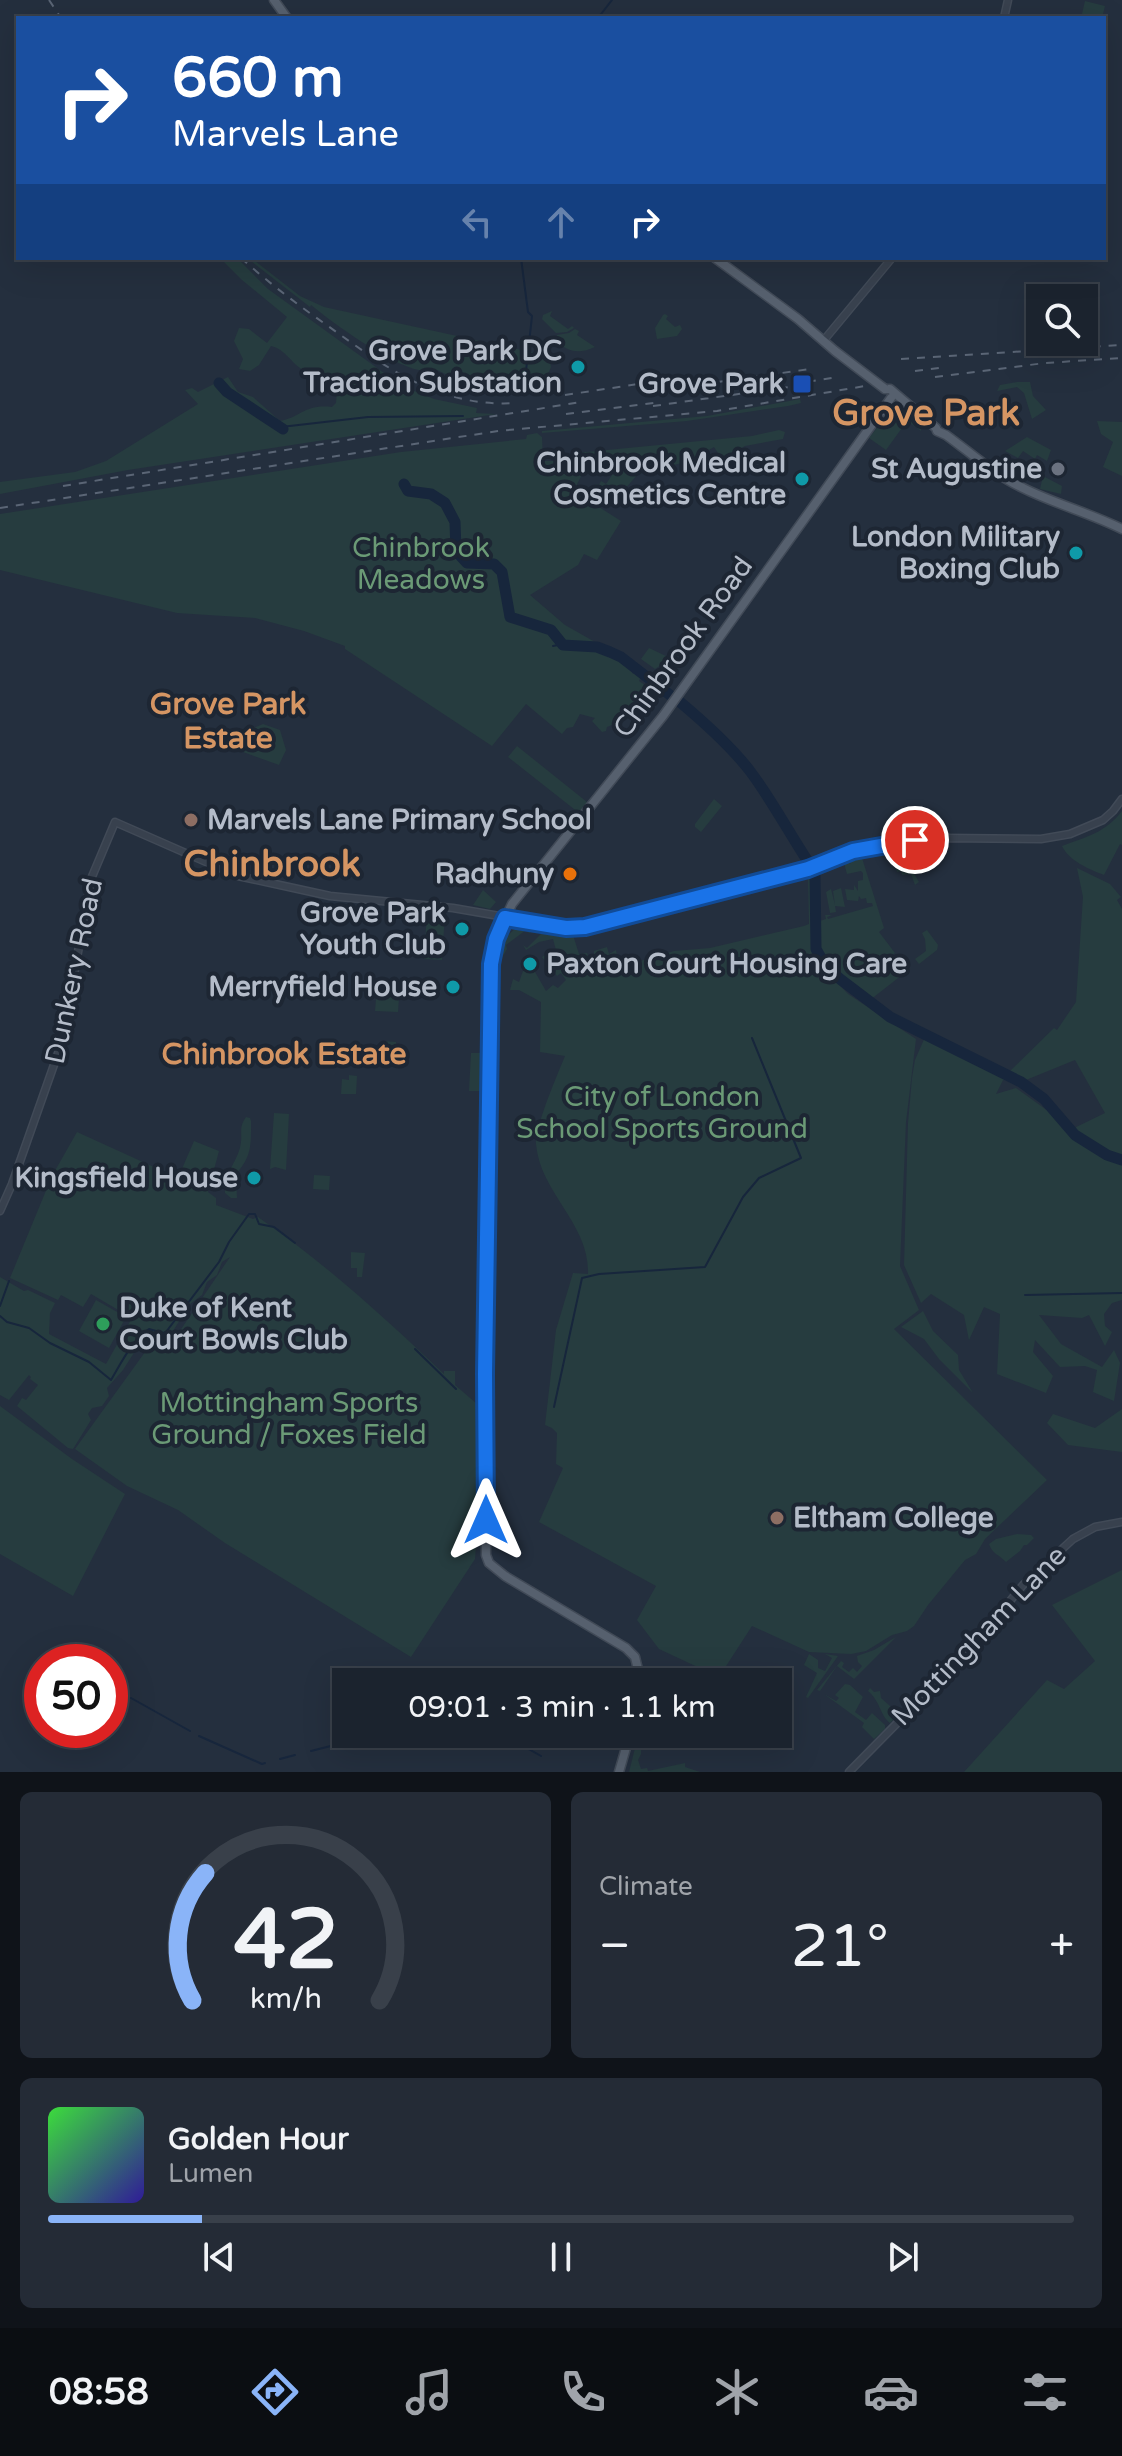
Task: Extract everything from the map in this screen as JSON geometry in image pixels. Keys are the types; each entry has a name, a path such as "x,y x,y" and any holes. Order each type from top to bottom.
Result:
{"main road":[{"path":"718,260 792,314 912,413 941,430 990,469 1013,483 1122,529"},
{"name":"Chinbrook Road","path":"638,1668 635,1657 626,1648 505,1576 489,1563 486,1555 485,1374 491,964 496,939 512,904 663,716 895,397"},
{"path":"619,1772 626,1748"}],"street":[{"path":"824,340 890,260"},
{"path":"505,918 566,928 585,927 808,869 864,848 944,838 1055,837 1099,823 1122,799"},
{"name":"Dunkery Road","path":"0,1211 62,1042 91,879 115,822 238,876 330,896 453,908 505,918"},
{"name":"Mottingham Lane","path":"849,1772 977,1642 1023,1585 1073,1539 1095,1527 1122,1522"}],"green space":[{"path":"1085,1 1105,6 1102,16 1081,16"},
{"path":"222,260 239,260 268,289 402,386 434,399 477,408 476,413 496,414 128,470 0,494 0,482 75,472 106,461 198,404 185,390 192,388 198,392 228,377 238,392 253,397 280,421 315,407 332,407 336,403 335,385 327,378 303,370 276,348 271,346 259,365 250,371 239,369 243,359 234,341 239,328 249,329 267,343 287,317"},
{"path":"250,260 300,296 324,307 549,356 551,367 546,379 520,375 511,389 501,396 477,389 437,370 407,367 310,307"},
{"path":"552,311 550,316 568,329 574,328 556,333 542,319 543,315"},
{"path":"665,314 675,327 680,325 682,329 677,336 657,339 655,328"},
{"path":"575,329 579,331 577,335 595,347 574,351 556,339 557,335"},
{"path":"1030,382 1033,396 1046,410 1032,419 1024,393 1017,387 997,391 1000,385"},
{"path":"800,399 801,403 788,406 687,421 542,433 707,416"},
{"path":"903,414 921,427 921,431 907,421 886,450 869,438 886,416"},
{"path":"1097,421 1122,422 1122,476 1103,467 1113,442 1101,434"},
{"name":"Chinbrook Meadows","path":"779,430 785,432 783,439 745,446 722,459 714,447 690,461 638,474 610,506 589,493 601,481 606,484 614,472 608,469 603,458 588,463 575,488 580,495 621,521 597,560 584,554 578,565 530,595 565,625 618,655 621,663 633,674 637,671 642,674 639,681 649,688 617,729 612,725 602,732 592,721 595,718 580,714 573,727 562,734 526,704 492,746 345,649 345,646 304,631 255,618 177,613 0,570 0,514 401,452 526,439 527,435 537,433 542,437 543,461 566,465 576,453 752,436"},
{"path":"1027,437 1051,450 1047,461 1037,455 1035,459 1023,451 1018,458 1005,451"},
{"path":"1043,476 1062,486 1061,494 1040,489"},
{"path":"649,648 666,656 667,661 655,669 641,659"},
{"path":"263,724 280,730 286,750 279,765 235,749 242,733"},
{"path":"517,746 587,802 579,813 508,757"},
{"path":"714,799 722,806 701,832 695,824"},
{"path":"1122,811 1122,845 1104,875 1080,864 1065,851 1062,846 1102,829"},
{"path":"907,850 919,882 915,885 911,874 897,872 892,854 880,857 879,854"},
{"path":"862,858 884,928 879,932 895,953 890,957 891,962 902,975 870,1000 826,965 817,943 817,922 826,919 825,915 832,915 828,919 873,906 867,903 866,898 859,896 858,901 847,900 845,889 854,890 854,885 858,891 858,881 863,880 863,873 847,874 844,863 849,861 850,864"},
{"path":"1077,868 1110,884 1121,897 1117,900 1122,909 1122,1300 1112,1303 1104,1314 1105,1326 1112,1332 1105,1346 1089,1315 1082,1318 1039,1315 1061,1344 1102,1367 1114,1350 1120,1363 1114,1401 1093,1392 1097,1370 1085,1366 1060,1367 1035,1340 1033,1352 1053,1376 1046,1393 997,1374 1000,1314 984,1307 969,1340 964,1315 931,1294 921,1303 904,1265 912,1078 915,1060 925,1037 1019,1080 1010,1071 1054,1028 1057,1030 1076,1002 1083,897","holes":["1075,1060 1105,1113 1066,1132 1048,1111 1016,1088 996,1094 1003,1080 1021,1082"]},
{"name":"City of London School Sports Ground","path":"808,875 813,876 814,949 823,968 848,994 916,1039 906,1122 900,1266 919,1310 894,1329 1047,1480 985,1539 976,1554 965,1560 907,1631 892,1635 866,1651 851,1654 809,1652 752,1626 725,1668 700,1668 659,1649 637,1620 656,1586 539,1522 563,1468 556,1464 557,1433 545,1425 556,1330 573,1273 588,1274 587,1256 581,1239 546,1178 536,1144 542,1114 565,1056 540,1052 541,1002 519,990 510,990 513,979 519,982 523,971 531,965 546,991 553,985 558,988 566,980 561,973 557,976 542,957 557,954 553,939 539,942 526,950 523,945 527,948 544,931 573,935 579,954 587,953 588,956 607,947 609,954 616,950 618,962 612,965 617,966 605,969 597,966 592,968 593,975 674,951 710,948 809,924"},
{"path":"841,888 845,907 835,906 836,912 830,913 826,892 831,889 835,905 833,891"},
{"path":"483,890 496,902 490,909 473,905"},
{"path":"427,912 445,914 442,960 424,959"},
{"path":"517,927 534,930 529,933 526,930 506,945 500,961 506,937"},
{"path":"927,930 938,945 937,950 919,964 915,959 926,951 922,933"},
{"path":"375,993 399,997 398,1012 375,1011 376,999 380,996 375,996"},
{"path":"381,1041 396,1042 394,1065 379,1064"},
{"path":"471,1053 481,1053 481,1091 469,1091"},
{"path":"349,1075 357,1076 356,1094 341,1094 342,1079 349,1080"},
{"path":"274,1113 289,1114 286,1170 270,1169"},
{"path":"246,1117 251,1121 250,1150 236,1174 237,1198 231,1198 225,1193 225,1186 240,1149"},
{"name":"Mottingham Sports Ground / Foxes Field","path":"77,1132 178,1178 194,1141 219,1151 208,1192 216,1198 216,1205 253,1219 258,1217 307,1253 444,1374 444,1371 455,1371 455,1385 477,1404 475,1559 411,1657 225,1543 178,1510 127,1486 75,1449 153,1341 169,1347 230,1257 222,1262 217,1275 207,1282 202,1295 190,1304 165,1339 161,1341 151,1332 146,1334 123,1370 107,1388 109,1396 102,1406 92,1408 88,1414 91,1420 73,1449 17,1406 38,1385 29,1375 9,1400 0,1395 0,1277 55,1303 50,1313 49,1334 106,1364 132,1318 91,1294 83,1307 61,1295 58,1300 10,1278 52,1176"},
{"path":"314,1175 330,1176 329,1190 313,1189"},
{"path":"351,1252 365,1253 362,1277 357,1277 357,1268 351,1268"},
{"name":"Duke of Kent Court Bowls Club","path":"96,1300 126,1317 109,1348 79,1331"},
{"path":"923,1311 933,1331 958,1355 959,1370 973,1393 924,1339 901,1327"},
{"path":"0,1406 125,1494 73,1596 0,1554"},
{"path":"1122,1409 1122,1452 1068,1445 1047,1423 1053,1414 1095,1428"},
{"path":"1017,1534 1034,1538 1006,1562 989,1544"},
{"path":"1122,1570 1122,1772 964,1772 1047,1680 1064,1689 1095,1661 1052,1605"},
{"path":"896,1637 854,1679 837,1666 820,1691 817,1690 841,1661 844,1663 842,1667 849,1672 853,1668 857,1672 862,1666 857,1656"},
{"path":"809,1654 818,1660 818,1668 825,1671 832,1658 825,1654 838,1656 808,1698 817,1673 804,1665"},
{"path":"845,1684 863,1697 855,1712 866,1720 872,1713 885,1725 885,1729 874,1739 862,1727 864,1723 824,1694 836,1701 839,1698 835,1695"},
{"path":"870,1688 874,1692 880,1691 881,1698 899,1714 890,1723 868,1691"},
{"path":"635,1748 641,1748 638,1760 641,1769 647,1768 648,1771 685,1763 685,1767 700,1772 629,1772"}],"waterway":[{"path":"600,16 612,0"},
{"path":"521,260 528,312 532,316 526,371"},
{"path":"219,383 227,392 283,429"},
{"path":"281,427 368,417 463,416"},
{"path":"404,484 408,491 431,494 445,503 455,522 456,551 467,563 494,564 502,572 510,617 551,630 563,645 597,647 621,657 670,695"},
{"path":"553,646 563,644"},
{"path":"680,702 717,735 750,771 807,860"},
{"path":"815,876 816,949 825,965 840,979 890,1017 1021,1082 1044,1099 1075,1135 1107,1155 1122,1160"},
{"path":"851,992 856,992"},
{"path":"554,1407 582,1278 599,1274 705,1267 743,1197 759,1178 801,1158 752,1038"},
{"path":"0,1316 7,1322 29,1328 50,1343 89,1362 111,1380 143,1334 149,1329 166,1332 219,1262 249,1214 255,1214 259,1224 274,1227 295,1243"},
{"path":"0,1306 9,1281"},
{"path":"1025,1295 1122,1293"},
{"path":"415,1349 456,1389"},
{"path":"131,1698 190,1731"},
{"path":"199,1736 265,1763"},
{"path":"311,1751 332,1746"},
{"path":"527,1748 541,1756"},
{"path":"280,1759 295,1755"}],"railway":[{"path":"49,0 60,16"},
{"path":"243,260 284,294 394,371 439,392 463,399 517,403"},
{"path":"901,359 1122,345"},
{"path":"935,377 1045,363 1122,358"},
{"path":"915,371 946,367"},
{"path":"640,393 810,369"},
{"path":"792,384 839,377"},
{"path":"565,395 652,382"},
{"path":"653,406 803,385"},
{"path":"0,508 498,431 717,411 871,385"},
{"path":"63,486 581,402"},
{"path":"566,414 661,402"}],"place":[{"name":"Grove Park DC Traction Substation","path":"578,367"},
{"name":"Grove Park","path":"802,384"},
{"name":"St Augustine","path":"1058,469"},
{"name":"Chinbrook Medical Cosmetics Centre","path":"802,479"},
{"name":"London Military Boxing Club","path":"1076,553"},
{"name":"Marvels Lane Primary School","path":"191,820"},
{"name":"Radhuny","path":"570,874"},
{"name":"Grove Park Youth Club","path":"462,929"},
{"name":"Paxton Court Housing Care","path":"530,964"},
{"name":"Merryfield House","path":"453,987"},
{"name":"Kingsfield House","path":"254,1178"},
{"name":"Duke of Kent Court Bowls Club","path":"103,1324"},
{"name":"Eltham College","path":"777,1518"}],"district":[{"name":"Grove Park","path":"926,413"},
{"name":"Grove Park Estate","path":"228,721"},
{"name":"Chinbrook","path":"272,864"},
{"name":"Chinbrook Estate","path":"284,1054"}],"route":[{"path":"486,1520 491,964 496,939 505,918 566,928 585,927 808,869 853,851 915,840"}]}
